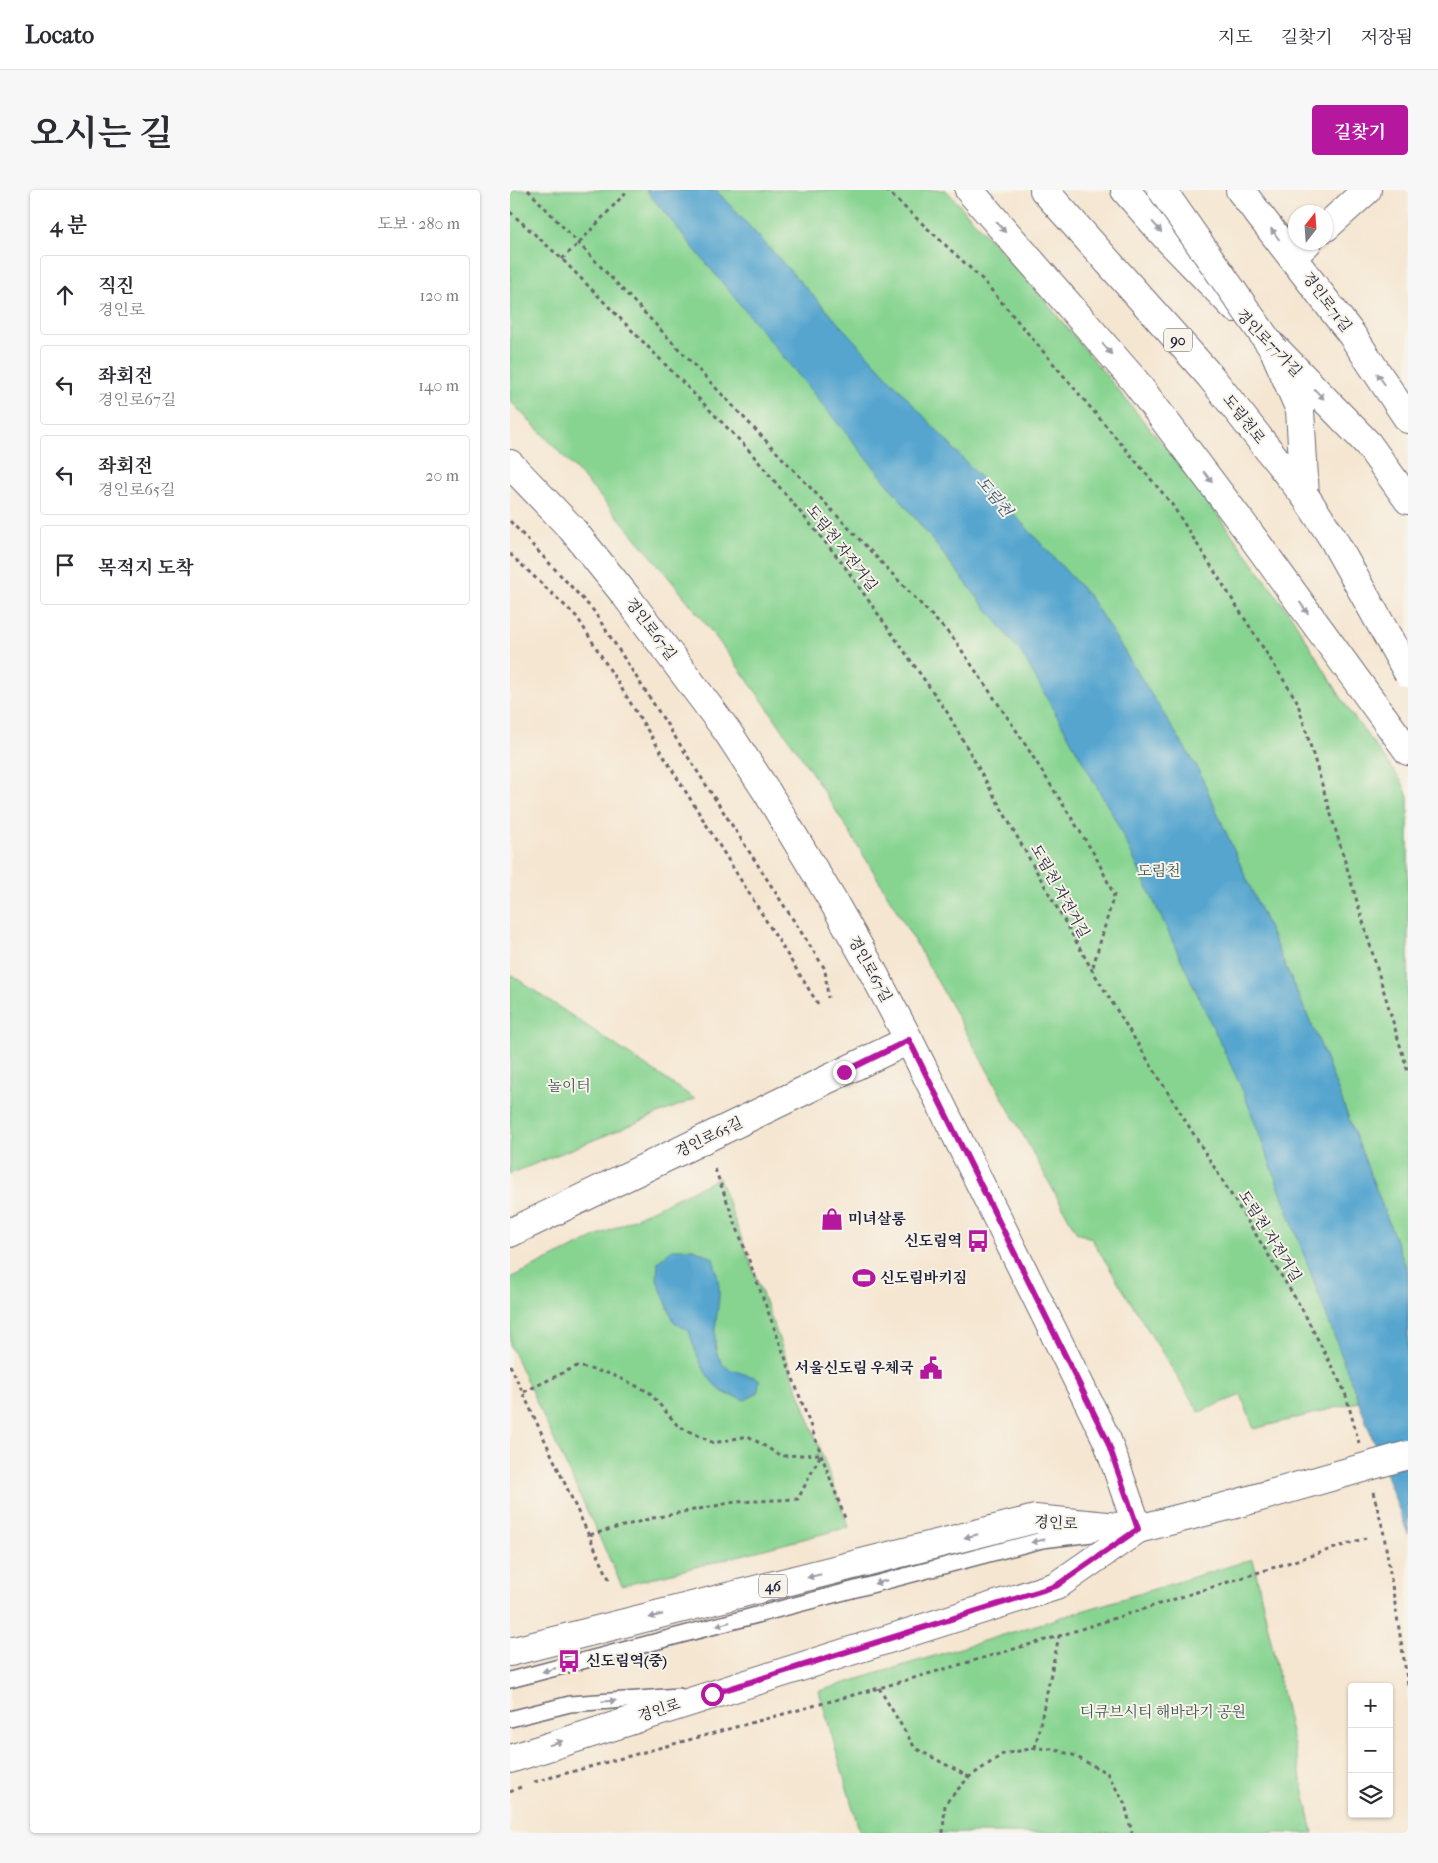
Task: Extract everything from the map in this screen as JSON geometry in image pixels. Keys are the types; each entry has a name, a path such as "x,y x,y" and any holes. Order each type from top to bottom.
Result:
{"main road":[{"path":"969,190 1134,380 1245,527 1408,751"},
{"name":"도림천로","path":"1044,190 1210,376 1305,496 1332,537 1408,673"},
{"name":"경인로77가길","path":"1125,190 1167,238 1368,444 1408,500"},
{"path":"1162,190 1274,350 1300,410 1305,496"},
{"name":"경인로71길","path":"1240,190 1288,238"},
{"path":"1333,221 1367,190"},
{"name":"경인로71길","path":"1300,250 1352,335 1408,419"},
{"name":"경인로67길","path":"510,464 572,530 626,596 727,730 834,903 909,1040 1107,1440 1138,1529"},
{"name":"경인로65길","path":"510,1233 909,1040"},
{"name":"경인로","path":"510,1652 1035,1519 1138,1529 1232,1505 1408,1455"},
{"name":"경인로","path":"510,1758 1056,1586 1138,1529"}],"lane":[{"path":"510,1680 1042,1540 1138,1529"},
{"path":"510,1719 570,1704 712,1694"}],"path":[{"path":"528,190 954,639 1018,733 1096,857 1114,895 1092,970"},
{"path":"562,259 628,190"},
{"path":"886,190 982,279 1171,504 1297,701 1408,1072"},
{"name":"도림천 자전거길","path":"510,212 562,259 747,448 840,560 947,712 1092,970 1302,1309 1345,1392 1360,1447"},
{"path":"510,521 593,610 825,968 828,998"},
{"path":"510,554 577,617 818,1004"},
{"path":"715,1169 846,1521"},
{"path":"510,1366 524,1392 610,1581"},
{"path":"524,1392 577,1366 612,1374 649,1392 678,1426 714,1443 748,1436 781,1456 821,1454"},
{"path":"589,1534 653,1518 735,1502 798,1499 821,1454"},
{"path":"1370,1484 1383,1529 1408,1685"},
{"path":"533,1783 879,1688 1059,1636 1366,1538"},
{"path":"1035,1748 1059,1636"},
{"path":"879,1688 915,1748 969,1777"},
{"path":"942,1833 946,1804 969,1777 1003,1754 1035,1748 1052,1749 1073,1755 1107,1773 1125,1804 1132,1833"},
{"path":"510,1792 524,1785"}],"green space":[{"name":"도림천","path":"510,190 946,190 1041,296 1192,480 1292,617 1350,712 1402,782 1408,797 1408,1389 1254,1429 1241,1395 1199,1412 1091,1238 1077,1233 879,881 775,718 705,623 630,531 551,443 510,401"},
{"name":"놀이터","path":"510,974 695,1099 510,1174"},
{"path":"719,1178 849,1527 622,1586 510,1345 510,1278"},
{"name":"디큐브시티 해바라기 공원","path":"1253,1559 1313,1833 860,1833 819,1691"}],"water":[{"name":"도림천","path":"646,190 716,190 1090,597 1197,767 1321,1046 1408,1272 1408,1534 1243,1091 1114,817 1022,654 896,494"},
{"path":"672,1249 694,1249 713,1258 718,1277 719,1291 715,1334 717,1352 720,1360 726,1367 759,1379 758,1393 745,1400 723,1392 705,1372 689,1331 674,1322 657,1280 658,1262"}],"place":[{"name":"미녀살롱","path":"832,1219"},
{"name":"신도림역","path":"978,1241"},
{"name":"신도림바키짐","path":"864,1278"},
{"name":"서울신도림 우체국","path":"931,1368"},
{"name":"신도림역(중)","path":"569,1661"}],"route":[{"path":"712,1694 1056,1586 1138,1529 1107,1440 909,1040 844,1072"}]}
